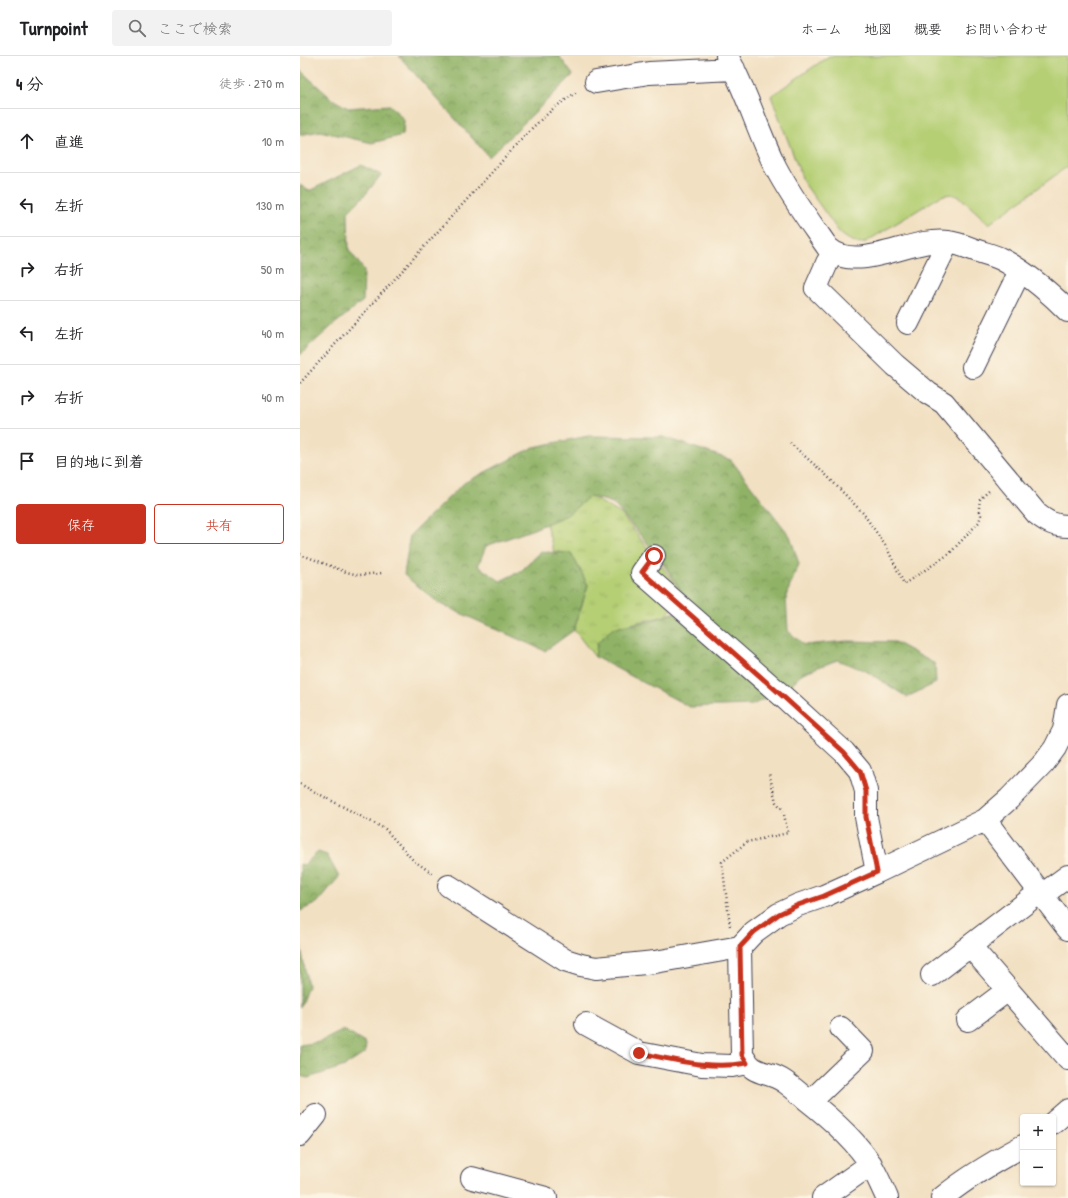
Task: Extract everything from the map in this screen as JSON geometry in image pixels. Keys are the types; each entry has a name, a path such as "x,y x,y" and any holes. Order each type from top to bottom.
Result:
{"street":[{"path":"596,82 731,62 776,167 789,192 833,253 850,258 871,257 926,242 948,242 1000,259 1031,278 1068,311"},
{"path":"908,323 948,242"},
{"path":"833,253 816,288 895,365 928,393 944,403 1037,514 1048,523 1068,526"},
{"path":"973,367 1020,271"},
{"path":"654,556 642,572 793,705 844,752 860,771 866,791 866,817 877,872"},
{"path":"449,886 566,960 581,965 596,968 655,962 737,948 754,932 779,914 877,872 985,820 1009,800 1044,764 1056,748 1064,730 1068,710"},
{"path":"985,820 1068,929"},
{"path":"932,975 1041,894 1068,876"},
{"path":"970,946 1068,1059"},
{"path":"737,948 742,1055 747,1063 756,1071 774,1076 785,1082 850,1138 871,1164 887,1198"},
{"path":"968,1020 1008,990"},
{"path":"586,1024 639,1053 702,1065 732,1066 747,1063"},
{"path":"810,1102 862,1051 841,1028"},
{"path":"1056,1120 1068,1110"},
{"path":"300,1135 316,1115"},
{"path":"942,1198 953,1188 1000,1158 1020,1148"},
{"path":"823,1198 871,1164"},
{"path":"472,1178 546,1198"}],"path":[{"path":"300,383 533,127 554,108 579,90 596,82"},
{"path":"790,443 826,474 863,513 887,548 904,584 949,554 979,522 981,515 979,508 980,499 1005,477"},
{"path":"300,554 346,572 359,575 382,573"},
{"path":"737,948 722,862 746,842 788,833 783,810 776,802 769,773"},
{"path":"300,784 385,829 413,860 449,886"}],"green space":[{"path":"399,56 559,56 573,75 489,157"},
{"path":"829,56 1067,56 1068,166 989,224 960,197 951,194 941,196 864,243 850,240 839,232 804,183 771,96"},
{"path":"300,70 332,99 348,108 390,105 404,120 403,135 372,143 320,131 300,135"},
{"path":"361,165 381,175 365,195 348,212 349,250 364,270 363,301 300,355 300,185 309,191"},
{"path":"588,436 664,437 731,460 790,536 799,564 786,596 788,631 804,645 847,641 895,642 935,664 936,683 907,697 866,671 837,660 803,673 788,688 752,705 690,707 595,657 597,643 613,628 651,621 678,611 685,596 658,556 613,503 590,496 567,515 534,529 486,546 478,566 500,581 521,571 541,552 571,553 588,585 574,630 545,651 440,604 404,575 410,535 464,483 534,447"},
{"path":"590,496 621,514 685,596 665,616 613,628 595,657 574,630 588,585 571,553 554,552 546,524"},
{"path":"318,852 327,855 339,877 317,903 300,911 300,864 304,865"},
{"path":"300,941 308,986 300,1007"},
{"path":"344,1030 366,1044 365,1053 345,1066 308,1078 300,1076 300,1045 320,1042"}],"route":[{"path":"639,1053 702,1065 732,1066 747,1063 742,1055 740,947 754,932 779,914 877,872 866,817 866,791 860,771 844,752 642,572 654,556"}]}
